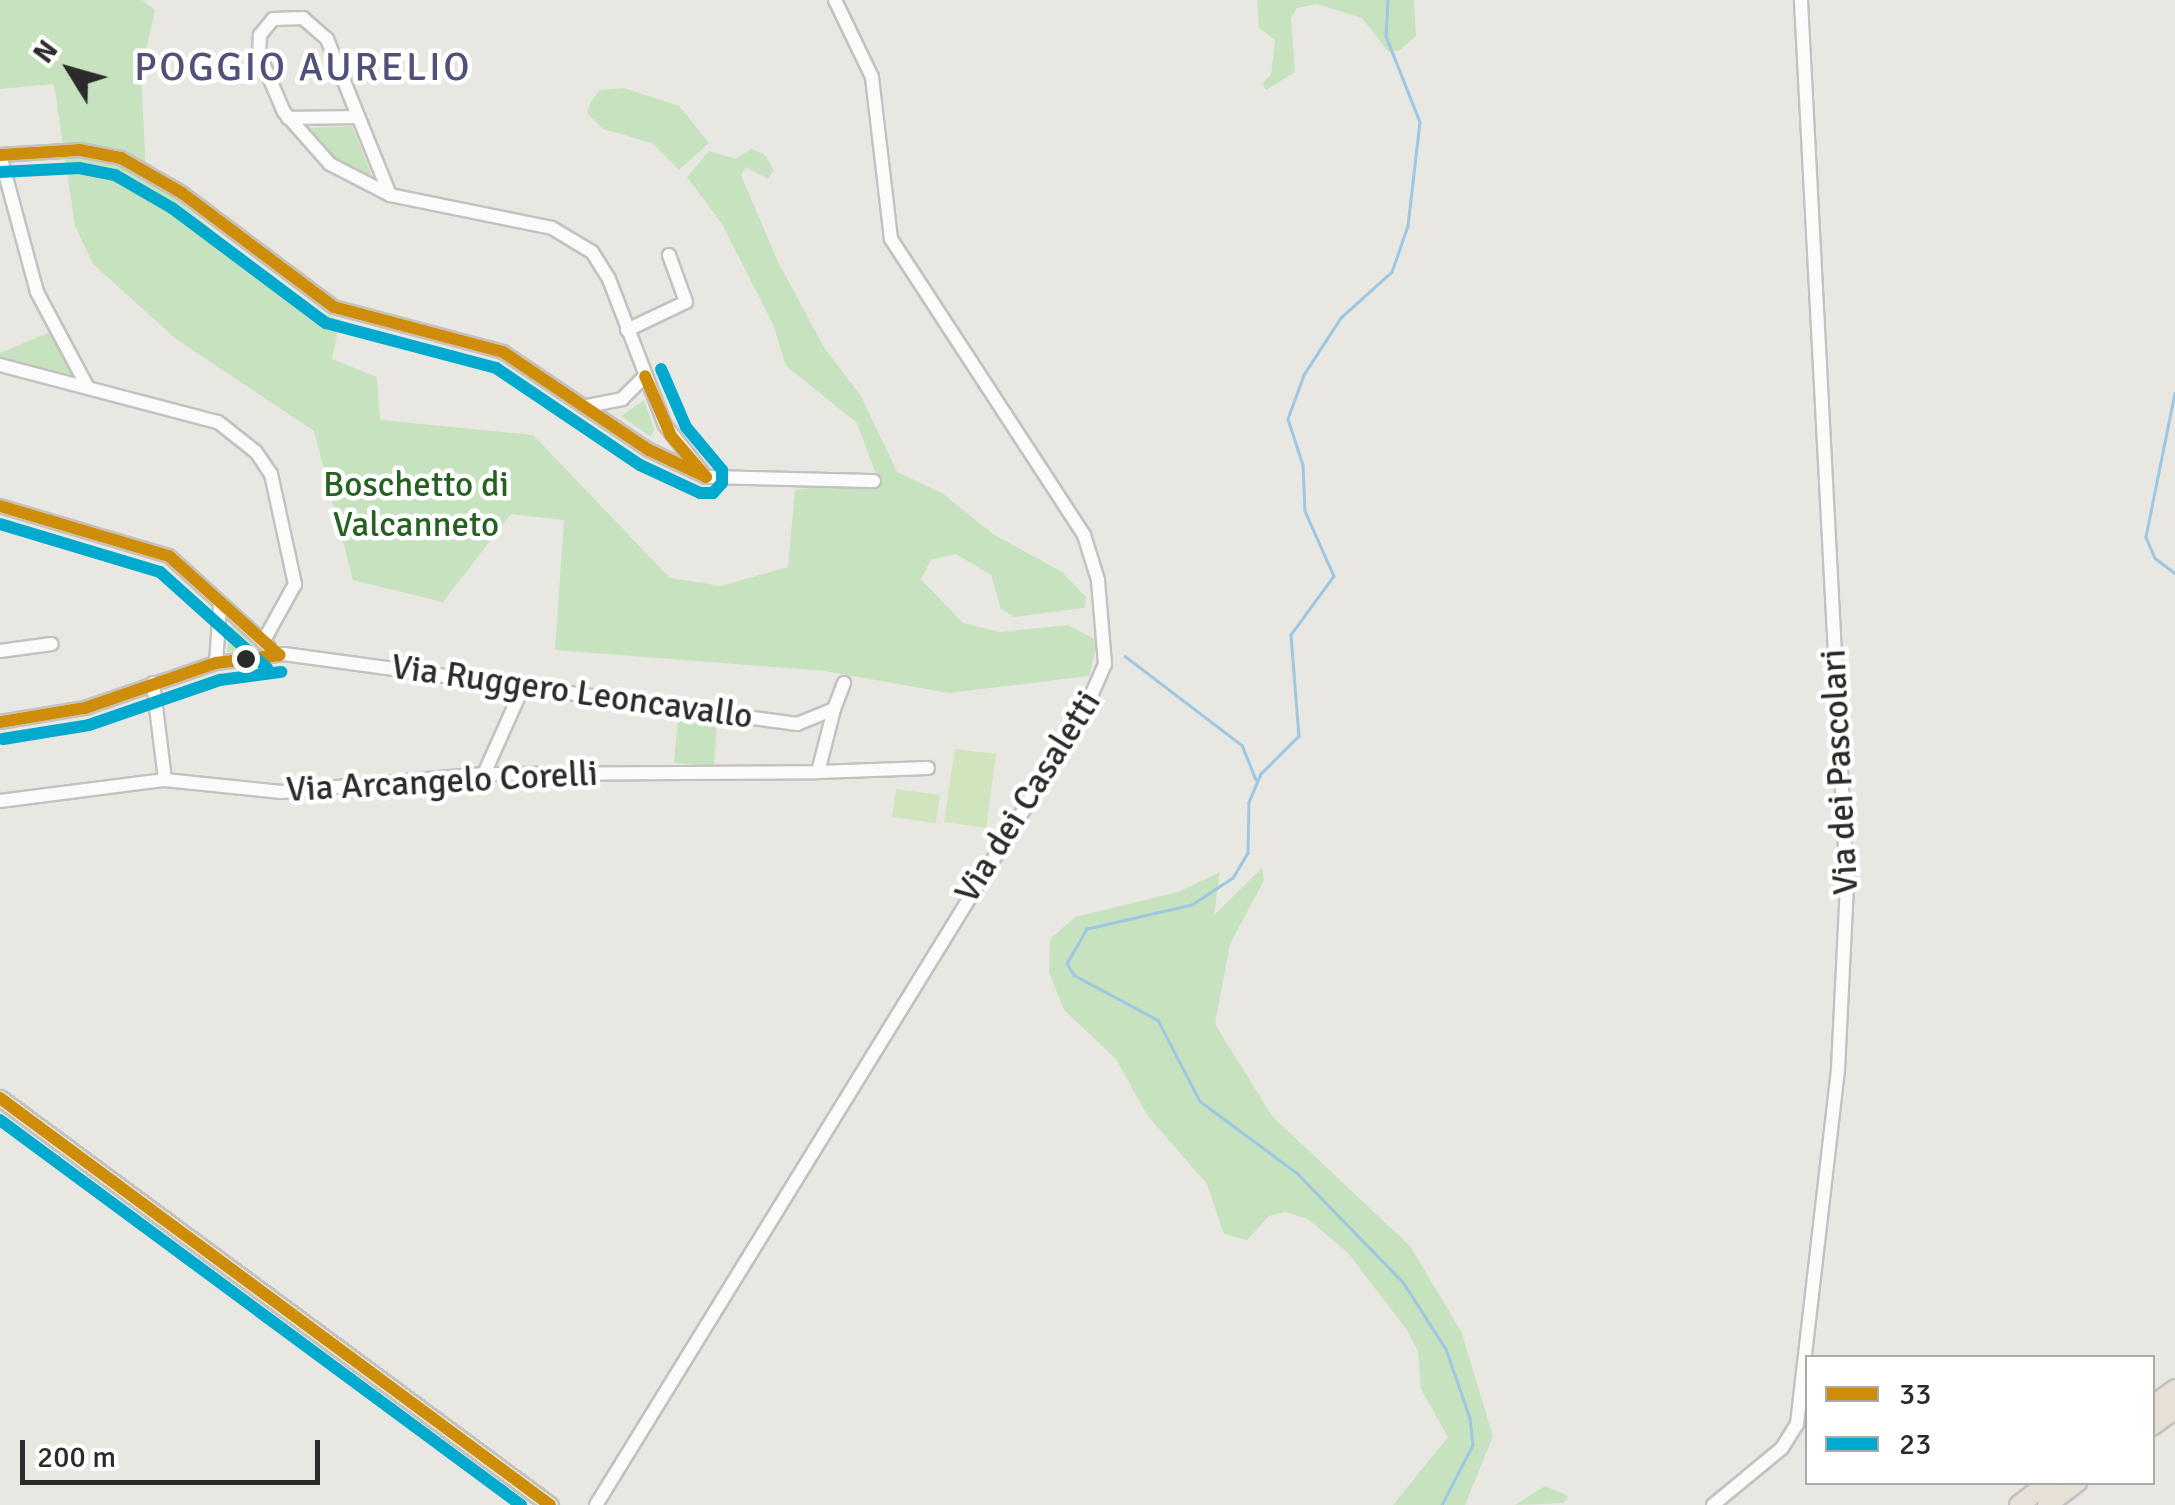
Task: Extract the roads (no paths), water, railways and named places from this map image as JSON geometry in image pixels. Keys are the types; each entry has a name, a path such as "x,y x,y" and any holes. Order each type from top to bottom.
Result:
{"highway":[{"path":"2020,1505 2046,1485"},
{"path":"2047,1505 2073,1485"}],"main road":[{"path":"0,1098 550,1505"}],"street":[{"name":"Via dei Casaletti","path":"596,1505 1084,712 1104,664 1098,580 1084,534 894,247 872,77 835,0"},
{"name":"Via dei Pascolari","path":"1712,1505 1782,1448 1797,1424 1838,1069 1846,862 1801,0"},
{"path":"390,196 324,35 310,21 288,14 266,25 258,50 266,80 288,118 335,168 390,196 572,236 604,269 671,436 706,476"},
{"path":"288,118 357,117"},
{"path":"88,388 37,292 0,156 80,150 116,156 186,196 334,307 490,347 588,406 659,456 706,476 874,481"},
{"path":"628,330 686,302 669,255"},
{"path":"0,364 218,422 266,463 295,588 264,642"},
{"path":"588,406 622,399 645,376"},
{"path":"0,506 144,544 192,571 219,603 278,654"},
{"path":"216,663 219,603"},
{"path":"0,652 52,644"},
{"name":"Via Ruggero Leoncavallo","path":"0,722 86,708 216,663 278,654 798,724 834,710"},
{"path":"152,682 165,780"},
{"path":"818,772 844,683"},
{"path":"484,774 522,689"},
{"name":"Via Arcangelo Corelli","path":"0,801 165,780 281,792 484,774 928,768"}],"waterway":[{"path":"1388,0 1386,36 1420,122 1408,226 1392,272 1341,318 1304,375 1288,419 1303,465 1305,511 1334,576 1291,635 1299,736 1261,774 1249,802 1248,853 1233,878 1192,905 1087,929 1067,963 1074,975 1158,1020 1200,1101 1297,1173 1403,1282 1446,1349 1470,1418 1473,1445 1442,1505"},
{"path":"2175,393 2146,537 2155,558 2175,573"},
{"path":"1125,656 1242,745 1256,779"}],"district":[{"name":"POGGIO AURELIO","path":"303,67"}],"park label":[{"name":"Boschetto di Valcanneto","path":"416,505"}]}
